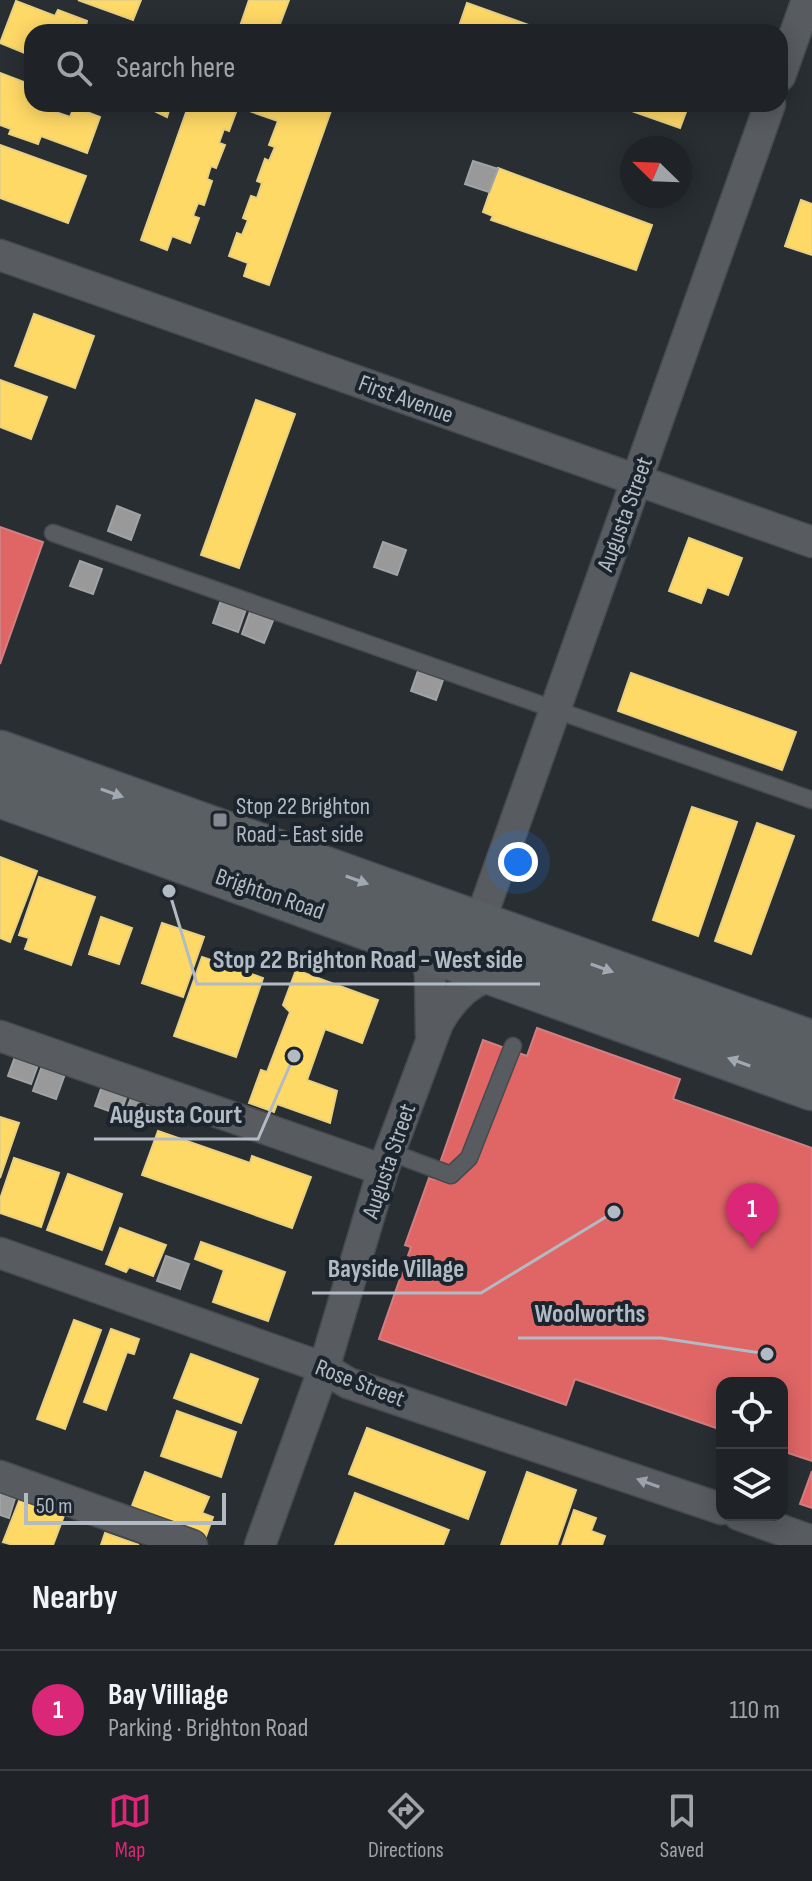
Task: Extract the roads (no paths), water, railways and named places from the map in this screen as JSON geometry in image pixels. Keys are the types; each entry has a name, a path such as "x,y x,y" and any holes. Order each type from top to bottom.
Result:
{"main road":[{"name":"Brighton Road","path":"0,753 812,1043"},
{"name":"Brighton Road","path":"0,795 812,1088"},
{"path":"479,924 505,977"}],"street":[{"path":"788,49 801,5"},
{"name":"Augusta Street","path":"479,924 767,112"},
{"name":"First Avenue","path":"0,255 812,542"},
{"name":"Augusta Street","path":"424,947 430,974 433,1017 427,1051"},
{"name":"Augusta Street","path":"260,1545 324,1368 387,1161 438,1023 455,999 478,981 505,977"},
{"path":"0,1036 387,1161"},
{"name":"Rose Street","path":"0,1253 324,1368 348,1383 716,1507"},
{"path":"0,1476 192,1545"},
{"path":"756,1521 812,1541"}],"lane":[{"path":"53,533 812,800"},
{"path":"387,1161 451,1175 469,1158 513,1046"}],"place":[{"name":"Stop 22 Brighton Road - East side","path":"220,820"},
{"name":"Stop 22 Brighton Road - West side","path":"169,891"},
{"name":"Augusta Court","path":"294,1056"},
{"name":"Bayside Village","path":"614,1212"},
{"name":"Bay Villiage","path":"752,1249"},
{"name":"Woolworths","path":"767,1354"}]}
